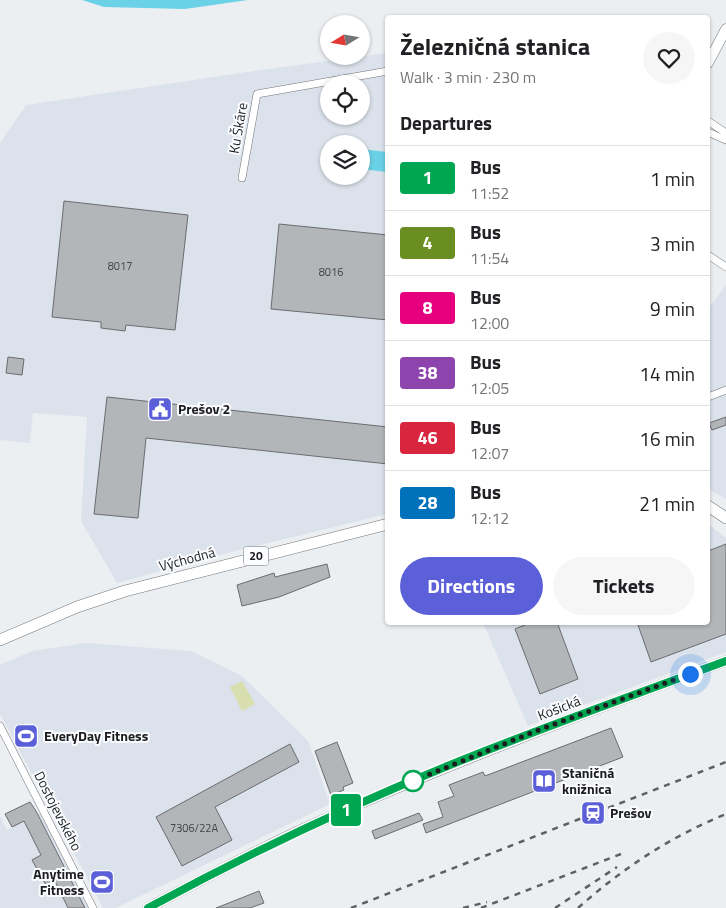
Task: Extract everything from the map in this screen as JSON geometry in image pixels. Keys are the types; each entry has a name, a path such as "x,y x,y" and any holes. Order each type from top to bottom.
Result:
{"main road":[{"path":"710,507 726,518"},
{"name":"Východná","path":"0,640 77,607 125,591 385,525"}],"street":[{"path":"710,58 726,29"},
{"name":"Ku Škáre","path":"242,178 257,94 385,72"},
{"path":"710,122 726,133"},
{"path":"710,133 726,140"},
{"path":"710,256 726,267"},
{"path":"710,396 726,390"},
{"name":"Košická","path":"148,908 279,840 375,797 536,731 726,661"},
{"name":"Dostojevského","path":"0,726 93,908"}],"shaded area":[{"path":"385,53 385,514 231,552 117,583 81,521 87,417 33,413 30,443 0,440 0,143 26,105 320,62 320,65 370,65 370,55"},
{"path":"726,285 726,499 710,490 710,306"},
{"path":"710,526 726,538 726,652 528,726 484,625 710,625"},
{"path":"86,643 191,651 242,676 308,741 330,804 116,908 103,908 0,714 0,665 32,651"},
{"path":"43,811 93,908 0,908 0,816 7,830"}],"green space":[{"path":"242,681 255,704 242,711 230,687"}],"water":[{"path":"82,0 248,0 185,9 104,7"},
{"path":"370,150 385,152 385,172 370,170"}],"building":[{"path":"64,201 188,215 175,330 126,325 125,331 101,328 101,322 52,317"},
{"path":"279,224 385,235 385,320 271,309"},
{"path":"8,357 24,359 22,375 6,373"},
{"path":"107,397 385,427 385,464 146,438 138,518 94,514"},
{"path":"726,417 726,425 712,430 710,423"},
{"path":"726,544 726,634 651,662 638,625 710,625 710,550"},
{"path":"327,564 330,577 279,597 242,606 237,585 274,573 275,577"},
{"path":"525,625 558,625 578,679 540,694 515,629"},
{"path":"611,728 623,757 426,833 423,824 443,817 438,802 454,796 449,785 483,772 485,776"},
{"path":"337,742 353,783 343,787 344,790 331,795 315,751"},
{"path":"290,744 299,762 215,807 232,840 182,866 156,817"},
{"path":"30,802 85,908 68,908 55,881 46,885 32,860 41,855 24,821 12,827 5,814"},
{"path":"419,813 423,820 375,839 372,831"},
{"path":"259,891 264,903 250,908 216,908"}],"railway":[{"path":"351,908 726,762"},
{"path":"578,908 612,880 666,843 726,814"},
{"path":"481,908 621,854"},
{"path":"555,908 617,867"},
{"path":"463,908 487,902"}],"bus line":[{"name":"1","path":"148,908 279,840 375,797 536,731 726,661"}],"place":[{"name":"Prešov 2","path":"160,409"},
{"name":"EveryDay Fitness","path":"26,736"},
{"name":"Staničná knižnica","path":"544,781"},
{"name":"Prešov","path":"593,813"},
{"name":"Anytime Fitness","path":"102,882"}],"route":[{"path":"413,781 536,731 690,674"}]}
